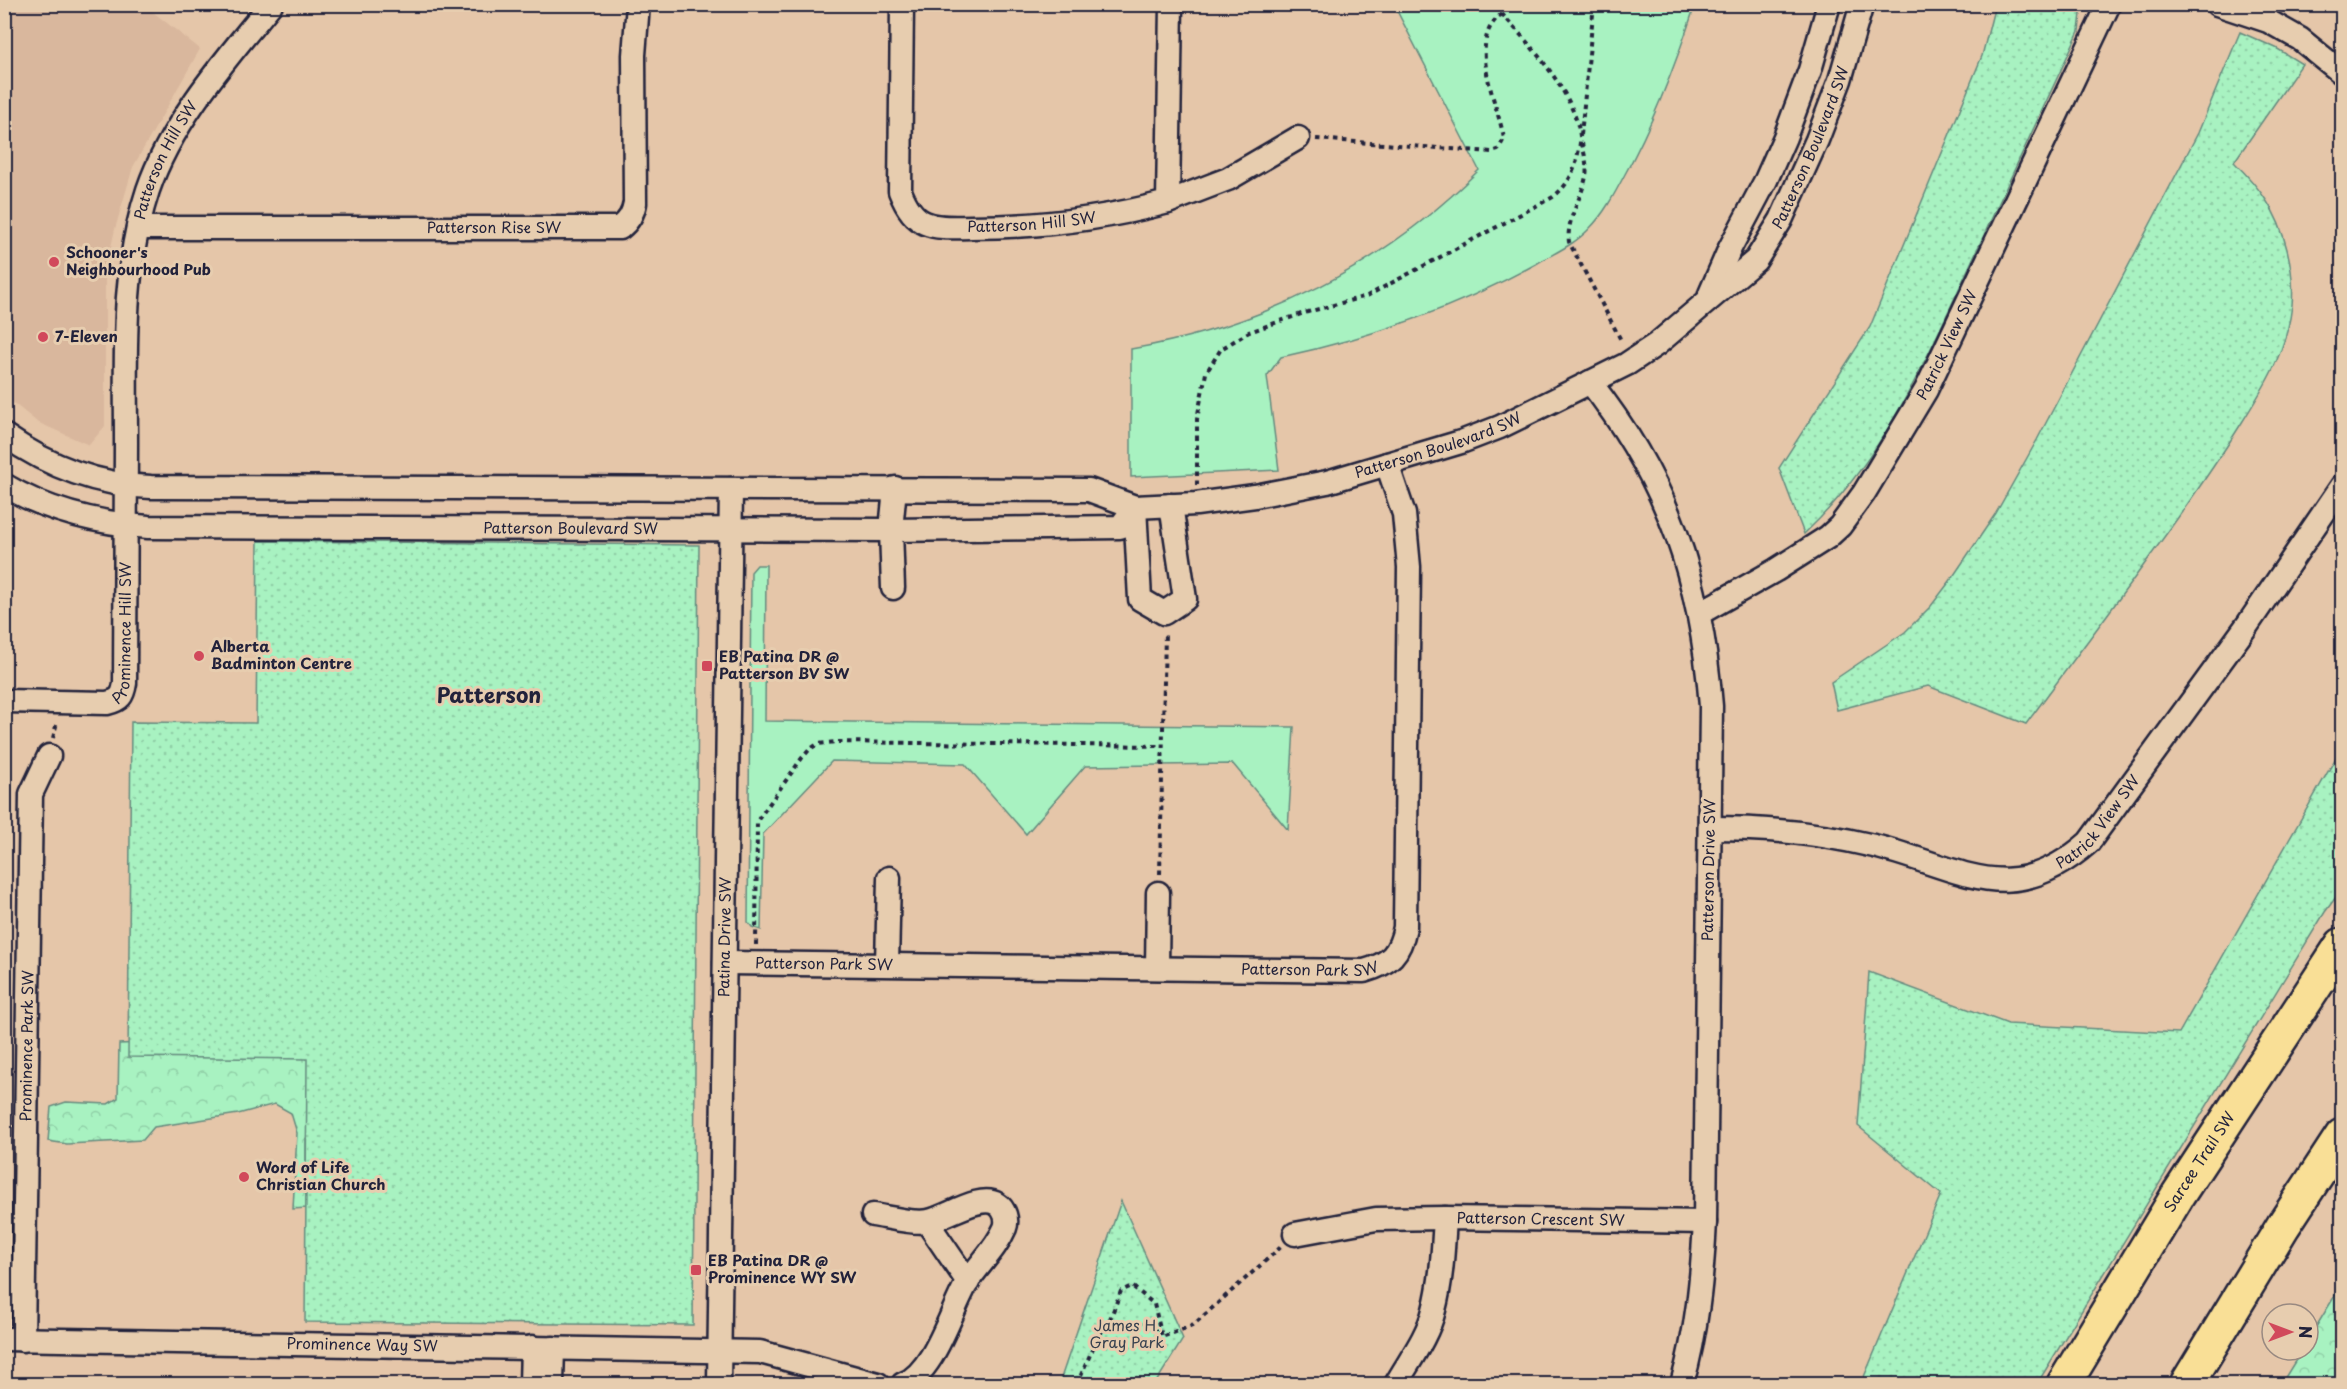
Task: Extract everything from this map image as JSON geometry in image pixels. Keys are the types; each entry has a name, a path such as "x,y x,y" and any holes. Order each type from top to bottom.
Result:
{"highway":[{"name":"Sarcee Trail SW","path":"2064,1384 2178,1195 2343,945"},
{"path":"2187,1384 2283,1226 2343,1136"}],"street":[{"name":"Patterson Hill SW","path":"127,525 130,268 148,189 176,132 215,75 271,4"},
{"name":"Patterson Rise SW","path":"138,228 620,228 628,223 634,203 634,55 638,4"},
{"name":"Patterson Hill SW","path":"902,4 900,191 912,214 924,223 940,226 1037,225 1120,214 1168,202"},
{"path":"1171,4 1168,202 1228,179 1298,138"},
{"name":"Patterson Boulevard SW","path":"1708,298 1785,137 1810,70 1829,4"},
{"name":"Patterson Boulevard SW","path":"4,435 46,462 82,476 126,486 1089,490 1135,507 1197,504 1327,482 1461,442 1500,427 1609,374 1657,344 1708,298 1756,260 1781,220 1809,159 1840,81 1862,4"},
{"name":"Patrick View SW","path":"1700,613 1776,570 1828,537 1840,526 1864,493 1926,390 2109,4"},
{"path":"2217,4 2268,21 2300,39 2343,73"},
{"name":"Patterson Drive SW","path":"1590,382 1610,407 1648,468 1673,524 1700,613 1707,662 1711,706 1705,1222 1701,1294 1682,1384"},
{"name":"Patterson Park SW","path":"725,963 1364,971 1386,963 1402,943 1405,927 1409,567 1404,514 1387,464"},
{"name":"Patterson Boulevard SW","path":"4,484 15,491 76,516 104,523 127,525 891,530 1120,527 1135,507"},
{"name":"Patrick View SW","path":"1710,828 1766,829 1873,846 1981,880 2024,878 2058,866 2089,842 2248,624 2343,486"},
{"path":"893,588 891,530 895,488"},
{"name":"Patina Drive SW","path":"719,1384 731,489"},
{"path":"1135,507 1140,599 1164,613 1185,599 1171,506"},
{"name":"Prominence Hill SW","path":"4,701 107,703 117,701 123,693 127,525"},
{"name":"Prominence Park SW","path":"14,1340 31,794 49,756"},
{"path":"887,964 889,878"},
{"path":"1157,968 1158,893"},
{"path":"873,1215 927,1222 985,1201 997,1204 1005,1214 1005,1227 995,1248 968,1282 945,1333 923,1369 912,1381 903,1384"},
{"path":"1295,1234 1376,1219 1445,1218"},
{"name":"Patterson Crescent SW","path":"1396,1384 1425,1334 1434,1312 1442,1265 1445,1218 1705,1222"},
{"path":"927,1222 968,1282"},
{"name":"Prominence Way SW","path":"14,1340 760,1352 878,1384"},
{"path":"531,1384 542,1347"},
{"path":"542,1347 552,1384"}],"path":[{"path":"1502,4 1502,14 1541,57 1575,116 1586,163 1586,177 1569,226 1569,242 1622,342"},
{"path":"1197,504 1197,418 1206,373 1221,349 1249,332 1304,313 1367,296 1553,197 1566,184 1574,170 1581,139 1594,4"},
{"path":"1298,138 1492,152 1498,150 1503,139 1501,121 1488,75 1484,44 1495,19 1502,14"},
{"path":"1158,893 1161,858 1161,746 1166,626 1164,613"},
{"path":"49,756 63,702"},
{"path":"756,963 756,821 802,758 818,744 836,742 1161,746"},
{"path":"1077,1384 1097,1339 1110,1319 1121,1291 1132,1286 1154,1304 1162,1336 1192,1326 1295,1234"}],"shaded area":[{"path":"4,5 144,5 200,49 133,167 115,229 105,274 105,426 89,445 37,422 5,396"}],"green space":[{"path":"1361,5 1695,5 1655,114 1635,156 1608,204 1583,235 1506,280 1444,308 1347,341 1281,357 1267,376 1279,470 1131,477 1131,349 1180,339 1228,325 1274,308 1319,287 1362,263 1403,235 1479,170 1397,11"},
{"path":"1995,5 2082,5 2079,31 1936,338 1900,408 1857,474 1804,534 1779,468 1870,327 1982,56"},
{"path":"2240,32 2276,48 2302,64 2234,162 2263,195 2273,211 2287,250 2292,278 2292,305 2285,338 2274,368 2258,396 2177,519 2026,724 1928,686 1837,710 1831,682 1905,632 1931,606 1996,513 2037,440 2198,133"},
{"path":"258,541 699,545 693,1325 305,1322 307,1059 128,1057 131,722 256,723"},
{"path":"757,565 766,565 765,721 1294,727 1288,830 1233,764 1085,766 1026,834 965,764 832,761 763,834 761,930 752,927 748,922 751,572"},
{"path":"2342,747 2342,889 2325,912 2037,1384 1861,1384 1941,1194 1858,1126 1869,972 2008,1024 2179,1033"},
{"path":"302,1017 318,1096 306,1139 306,1208 293,1209 297,1133 291,1113 275,1104 238,1114 154,1127 143,1140 67,1144 48,1141 51,1107 66,1102 108,1104 118,1098 119,1044 142,1043"},
{"name":"James H. Gray Park","path":"1121,1201 1183,1339 1155,1384 1059,1384"},
{"path":"2342,1284 2342,1384 2281,1384 2295,1362 2320,1362 2320,1320"}],"place":[{"name":"Schooner's Neighbourhood Pub","path":"54,262"},
{"name":"7-Eleven","path":"43,337"},
{"name":"Alberta Badminton Centre","path":"199,656"},
{"name":"EB Patina DR @ Patterson BV SW","path":"707,666"},
{"name":"Word of Life Christian Church","path":"244,1177"},
{"name":"EB Patina DR @ Prominence WY SW","path":"696,1270"}],"district":[{"name":"Patterson","path":"489,696"}]}
